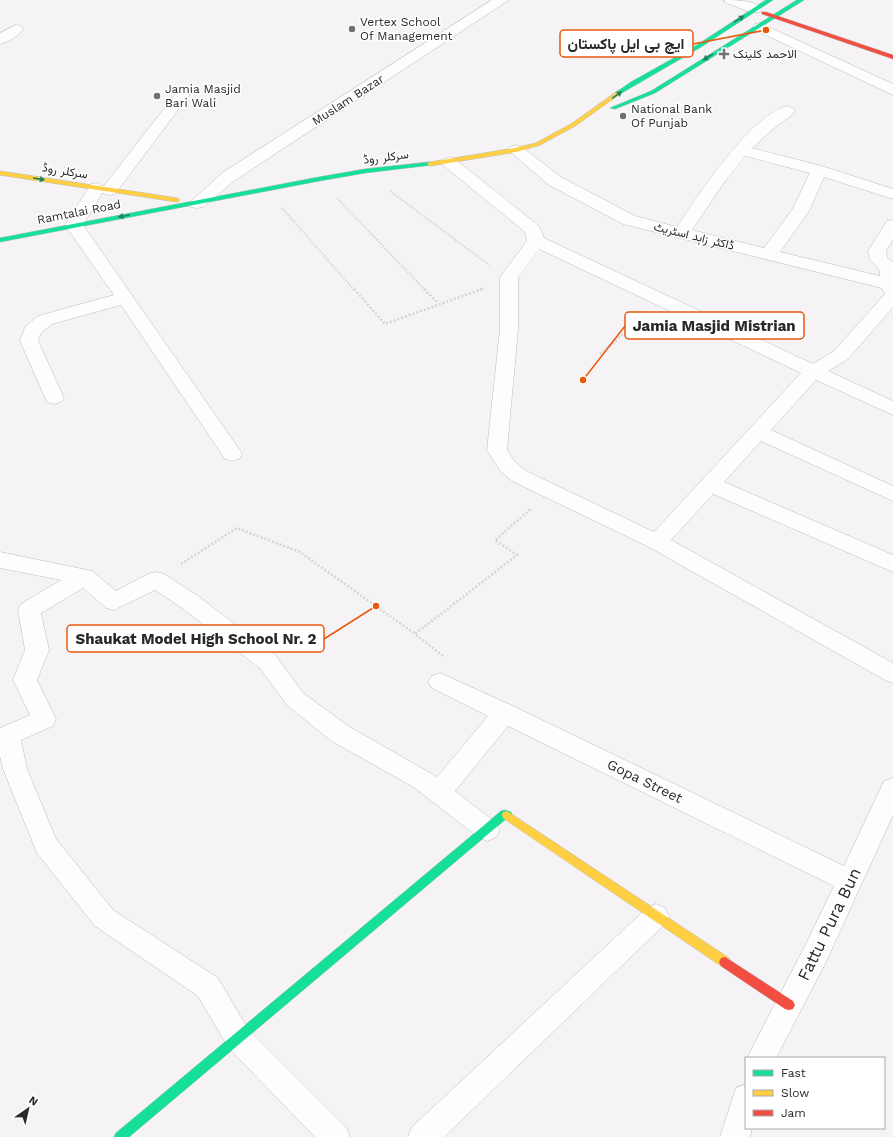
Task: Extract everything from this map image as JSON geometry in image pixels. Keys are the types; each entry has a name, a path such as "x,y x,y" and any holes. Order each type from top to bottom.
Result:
{"street":[{"name":"Muslam Bazar","path":"197,203 228,177 502,0"},
{"path":"731,0 756,9 773,18 893,57"},
{"name":"سرکلر روڈ","path":"573,125 633,83 699,46 770,0"},
{"name":"سرکلر روڈ","path":"162,208 197,203 365,171 449,162 516,150 538,144 573,125 653,92 760,27 801,0"},
{"path":"760,27 858,72 893,90"},
{"path":"0,40 16,30"},
{"path":"182,95 74,225 186,385 232,454"},
{"path":"682,232 710,188 742,150 762,130 787,111"},
{"name":"ڈاکٹر زاہد اسٹریٹ","path":"516,150 555,181 629,220 769,254 892,291"},
{"path":"742,150 819,170 893,194"},
{"path":"449,162 533,230 536,241 893,409"},
{"path":"769,254 800,211 819,170"},
{"name":"سرکلر روڈ","path":"0,173 197,203"},
{"name":"Ramtalai Road","path":"0,240 162,208"},
{"path":"657,542 813,372 841,355 883,306 892,291 888,267 879,260 877,251 893,225"},
{"path":"536,241 505,275 509,329 497,450 508,467 519,476 657,542 893,674"},
{"path":"54,398 29,342 32,331 45,320 124,298"},
{"path":"758,432 893,494"},
{"path":"710,484 893,564"},
{"path":"0,560 84,577 114,602 156,580 190,602 268,662 295,699 339,733 424,781 487,830"},
{"path":"84,577 29,610 37,650 25,680 44,719 8,735 15,769 46,845 104,918 208,987 238,1038 335,1137"},
{"name":"Gopa Street","path":"440,682 850,881"},
{"path":"439,792 505,713"},
{"name":"Fattu Pura Bun","path":"762,1057 815,955 893,788"},
{"path":"120,1137 505,814 789,1005"},
{"path":"423,1137 656,916"},
{"path":"735,1137 745,1102"}],"path":[{"path":"265,189 385,324 438,303 494,284 505,275 433,224 365,171"},
{"path":"319,179 438,303"},
{"path":"600,354 662,301"},
{"path":"415,634 518,555 495,540 551,492"},
{"path":"156,580 237,528 300,552 415,634 456,667 440,682"}],"traffic: fast":[{"path":"618,93 699,46 770,0"},
{"path":"613,108 653,92 801,0"},
{"path":"0,240 319,179 365,171 430,164"},
{"path":"120,1137 505,814 507,815"}],"traffic: slow":[{"path":"430,164 516,150 538,144 573,125 618,93"},
{"path":"0,173 177,200"},
{"path":"507,815 725,962"}],"traffic: jam":[{"path":"764,13 893,57"},
{"path":"725,962 789,1005"}],"place":[{"name":"Vertex School Of Management","path":"352,29"},
{"name":"ایچ بی ایل پاکستان","path":"766,30"},
{"name":"الاحمد کلینک","path":"724,54"},
{"name":"Jamia Masjid Bari Wali","path":"157,96"},
{"name":"National Bank Of Punjab","path":"623,116"},
{"name":"Jamia Masjid Mistrian","path":"583,380"},
{"name":"Shaukat Model High School Nr. 2","path":"376,606"}]}
